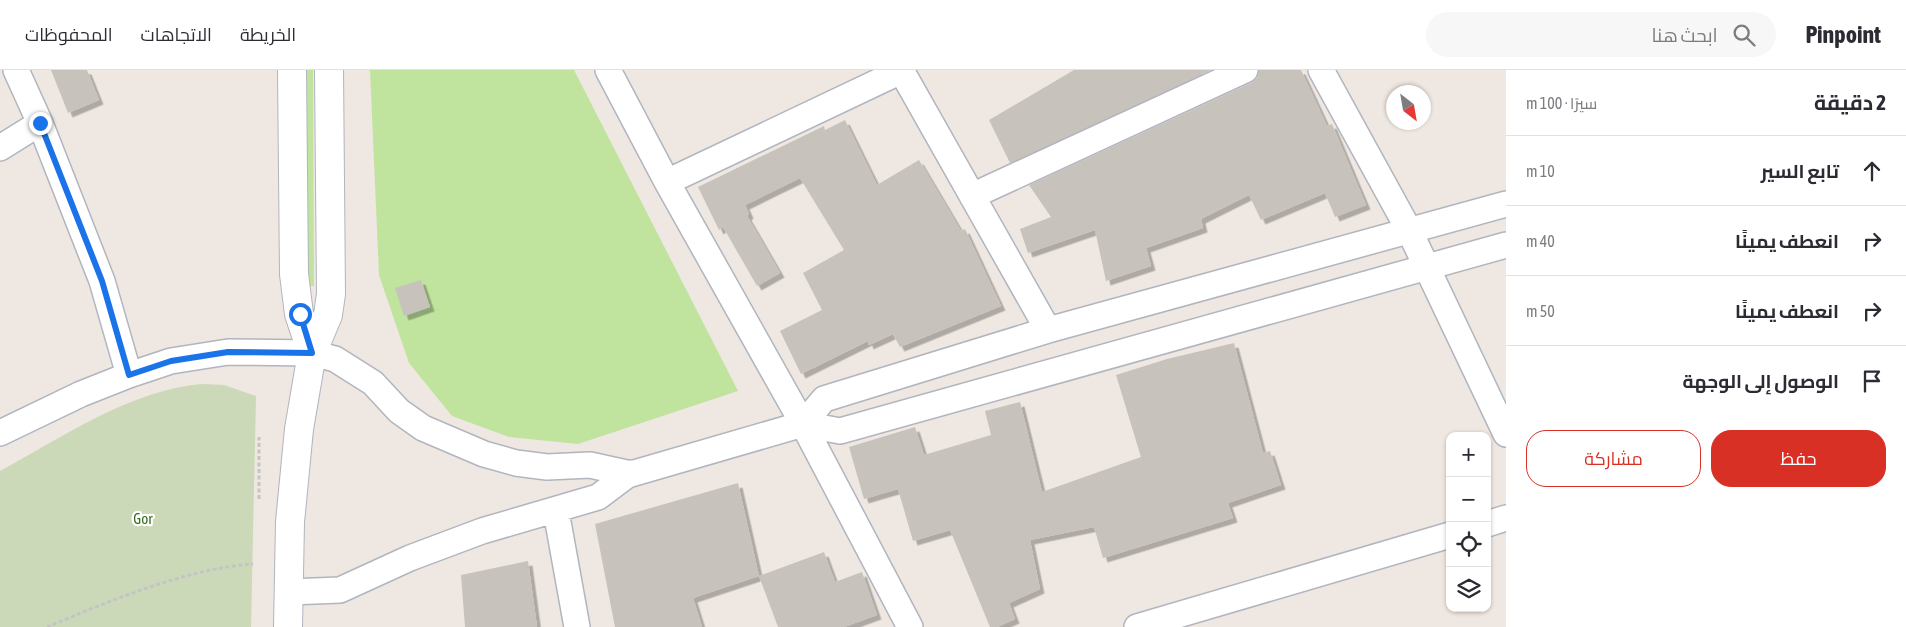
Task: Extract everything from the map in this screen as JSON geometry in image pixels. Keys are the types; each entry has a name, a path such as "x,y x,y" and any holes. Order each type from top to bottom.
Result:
{"main road":[{"path":"292,70 294,274 300,314 312,353"},
{"path":"288,627 290,522 299,429 312,353 328,315 333,274 329,70"}],"street":[{"path":"16,70 40,123 102,281 129,375"},
{"path":"608,70 667,182 803,424 910,627"},
{"path":"667,182 901,70 1048,330"},
{"path":"972,196 1245,70"},
{"path":"1321,70 1410,232 1506,434"},
{"path":"0,148 40,123"},
{"path":"803,424 824,399 1048,330 1410,232 1506,204"},
{"path":"289,592 340,590 410,558 482,531 556,511 598,497 630,473 803,424 840,431 1506,245"},
{"path":"0,433 81,394 171,361 228,352 312,353 335,359 373,383 399,410 423,428 476,451 516,463 547,467 590,465 630,473"},
{"path":"556,511 577,627"},
{"path":"1491,523 1506,518"},
{"path":"1137,627 1446,536"}],"path":[{"path":"46,627 168,582 227,566 253,564"}],"green space":[{"path":"306,70 313,70 314,286 307,286"},
{"path":"370,70 574,70 738,391 578,444 509,437 452,416 409,363 379,275"},
{"name":"Gor","path":"201,384 224,385 256,396 251,627 0,627 0,471 72,430 122,406 174,388"}],"building":[{"path":"51,70 87,70 99,100 68,113"},
{"path":"1074,70 1211,70 1010,163 989,120"},
{"path":"1259,70 1301,70 1327,126 1332,124 1366,205 1335,217 1325,193 1261,220 1249,195 1201,219 1203,228 1146,248 1151,266 1106,281 1095,230 1028,253 1020,229 1051,217 1029,185 1251,83 1257,78"},
{"path":"845,120 877,185 919,160 961,231 965,229 1001,306 900,347 893,334 869,345 868,341 801,374 780,331 822,310 803,273 844,250 800,178 745,205 749,214 747,216 780,273 757,286 723,227 719,230 698,187 824,126 825,130"},
{"path":"421,280 430,307 404,316 395,288"},
{"path":"1234,343 1263,453 1270,451 1281,485 1228,503 1233,518 1103,558 1094,527 1030,540 1040,589 1009,603 1015,619 997,627 990,627 950,530 913,541 898,489 864,499 849,447 915,427 924,455 991,435 985,411 1020,402 1042,492 1141,457 1116,375 1167,359"},
{"path":"738,483 759,576 693,598 702,627 615,627 595,524"},
{"path":"824,552 835,582 862,572 877,615 844,627 778,627 759,576"},
{"path":"528,561 537,627 465,627 461,575"}],"route":[{"path":"40,123 102,281 129,375 171,361 228,352 312,353 300,314"}]}
